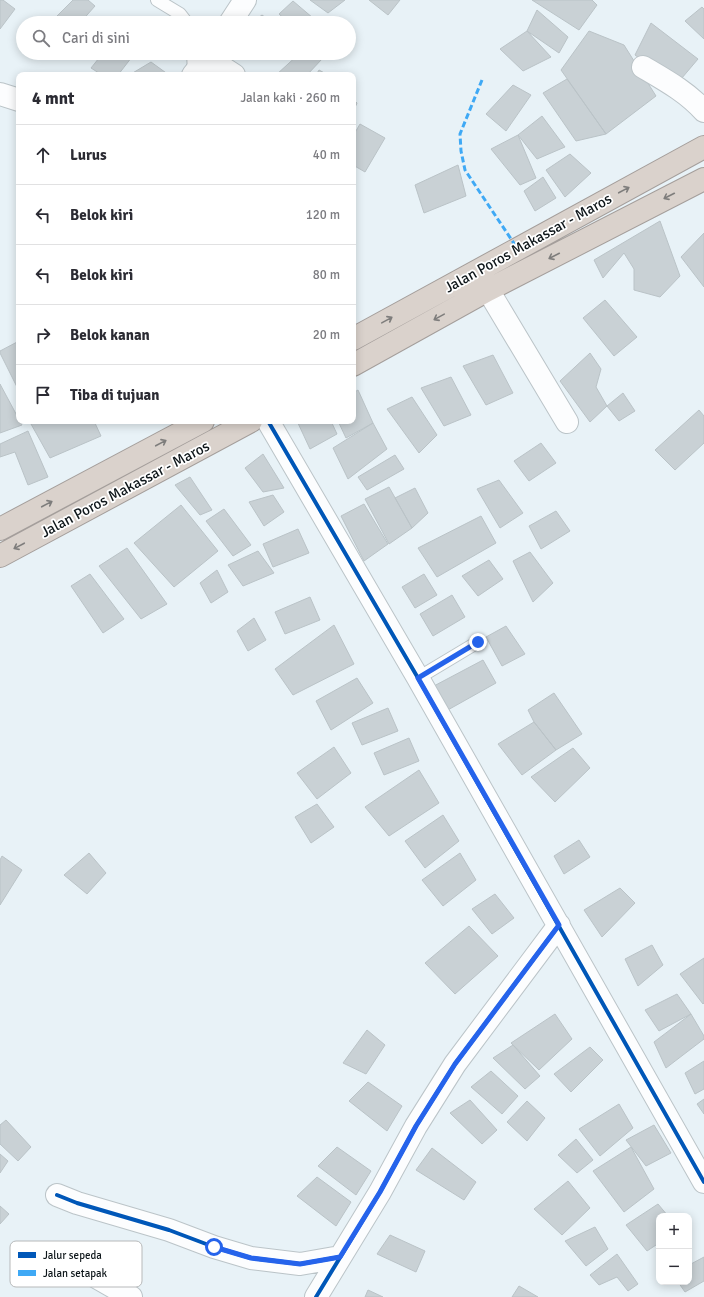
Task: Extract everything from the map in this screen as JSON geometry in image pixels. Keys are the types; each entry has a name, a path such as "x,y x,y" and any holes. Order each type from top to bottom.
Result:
{"highway":[{"name":"Jalan Poros Makassar - Maros","path":"356,337 704,147"},
{"name":"Jalan Poros Makassar - Maros","path":"356,363 488,290 704,178"},
{"name":"Jalan Poros Makassar - Maros","path":"0,529 196,424"},
{"name":"Jalan Poros Makassar - Maros","path":"0,556 245,424"}],"street":[{"path":"235,16 245,0"},
{"path":"200,62 226,72"},
{"path":"643,67 675,86 694,100 704,111"},
{"path":"0,94 16,99"},
{"path":"488,290 567,422"},
{"path":"270,424 418,678 704,1182"},
{"path":"316,1297 380,1192 416,1126 455,1064 559,925"},
{"path":"57,1195 77,1203 170,1230 214,1247 251,1258 300,1264 340,1257"},
{"path":"114,1287 131,1297"}],"lane":[{"path":"157,0 182,16"},
{"path":"418,678 478,642"}],"building":[{"path":"0,0 3,0 15,9 0,29"},
{"path":"73,0 88,0 95,6 86,16 57,16"},
{"path":"310,0 345,0 328,13"},
{"path":"369,0 400,0 388,15"},
{"path":"532,0 592,0 597,5 579,30"},
{"path":"293,1 311,16 281,16 279,14"},
{"path":"702,7 704,9 704,39 685,21"},
{"path":"537,10 568,37 559,53 527,31"},
{"path":"651,23 698,59 676,85 635,55"},
{"path":"527,31 551,57 523,71 500,49"},
{"path":"589,31 624,45 656,96 606,134 561,70"},
{"path":"97,60 130,60 120,72 97,72 91,68"},
{"path":"292,60 321,60 310,72 279,72"},
{"path":"151,62 165,72 134,72"},
{"path":"567,79 606,134 576,141 543,93"},
{"path":"513,85 531,95 506,131 486,114"},
{"path":"542,116 565,147 537,159 518,135"},
{"path":"360,124 385,138 365,172 356,167 356,131"},
{"path":"518,135 536,178 520,185 491,149"},
{"path":"570,154 591,173 565,197 546,170"},
{"path":"458,165 466,196 424,213 415,185"},
{"path":"543,177 556,198 535,211 524,191"},
{"path":"660,221 680,276 660,297 634,290 634,269 624,253 603,278 594,260"},
{"path":"704,233 704,287 681,257"},
{"path":"605,300 637,337 614,356 583,318"},
{"path":"16,343 16,385 0,353 0,351"},
{"path":"590,353 601,369 596,387 607,406 590,422 560,381"},
{"path":"493,355 513,393 486,405 463,366"},
{"path":"451,377 471,415 444,426 421,388"},
{"path":"0,384 16,414 16,424 22,425 0,433"},
{"path":"358,390 373,423 346,438 339,424 356,424 356,391"},
{"path":"623,393 635,411 619,421 607,406"},
{"path":"412,397 437,435 419,453 387,409"},
{"path":"699,410 704,416 704,443 675,470 655,450"},
{"path":"373,423 387,449 348,479 333,448"},
{"path":"31,424 95,424 101,436 50,458"},
{"path":"298,424 332,424 337,434 310,449"},
{"path":"28,431 48,477 28,485 15,452 0,457 0,444"},
{"path":"541,443 556,463 529,481 514,461"},
{"path":"263,454 284,488 263,492 245,468"},
{"path":"395,455 404,469 367,490 358,477"},
{"path":"190,477 212,510 200,515 175,485"},
{"path":"499,480 523,513 500,528 477,489"},
{"path":"389,487 412,528 389,544 365,499"},
{"path":"415,488 428,513 412,528 395,498"},
{"path":"273,495 284,512 264,526 249,502"},
{"path":"364,504 388,544 364,561 341,516"},
{"path":"181,505 218,551 174,587 134,543"},
{"path":"224,509 251,545 233,556 206,521"},
{"path":"556,511 570,531 541,549 529,526"},
{"path":"481,516 496,543 437,577 418,548"},
{"path":"298,529 309,553 273,567 263,544"},
{"path":"127,548 167,604 141,619 99,566"},
{"path":"258,551 274,573 243,586 228,565"},
{"path":"530,552 553,583 533,602 513,561"},
{"path":"489,560 503,579 478,596 462,576"},
{"path":"217,570 228,592 211,603 200,583"},
{"path":"90,574 124,619 103,633 71,586"},
{"path":"424,574 437,595 415,608 402,587"},
{"path":"452,595 465,617 433,636 420,614"},
{"path":"310,597 320,620 285,634 275,612"},
{"path":"254,618 266,640 248,651 237,631"},
{"path":"334,625 354,664 293,695 275,669"},
{"path":"506,626 525,654 502,666 486,637"},
{"path":"483,660 496,683 446,711 432,687"},
{"path":"357,678 373,703 331,730 316,701"},
{"path":"554,693 582,734 556,750 534,722 528,710"},
{"path":"388,708 398,731 362,745 352,723"},
{"path":"534,722 556,750 522,775 498,744"},
{"path":"409,738 419,761 384,775 374,753"},
{"path":"334,747 351,773 317,799 297,773"},
{"path":"573,748 590,768 555,802 531,777"},
{"path":"419,770 439,803 389,836 365,807"},
{"path":"317,804 334,827 311,843 295,817"},
{"path":"443,815 459,841 425,868 405,841"},
{"path":"579,840 590,857 564,874 554,856"},
{"path":"89,853 106,873 87,894 64,875"},
{"path":"460,853 476,880 443,906 422,880"},
{"path":"2,856 22,870 0,905 0,860"},
{"path":"620,888 635,903 602,937 584,910"},
{"path":"495,894 514,918 492,934 472,909"},
{"path":"469,926 498,956 455,994 425,963"},
{"path":"652,945 663,965 638,986 625,959"},
{"path":"704,958 704,1003 703,1004 680,974"},
{"path":"677,994 691,1014 659,1031 645,1010"},
{"path":"555,1014 572,1039 539,1070 511,1043"},
{"path":"691,1014 704,1036 704,1039 666,1068 654,1042"},
{"path":"367,1030 385,1045 366,1074 343,1063"},
{"path":"513,1045 540,1076 525,1089 493,1058"},
{"path":"590,1047 603,1060 571,1092 554,1074"},
{"path":"704,1061 704,1089 695,1094 685,1073"},
{"path":"491,1071 518,1096 502,1114 471,1087"},
{"path":"368,1082 402,1106 387,1131 349,1101"},
{"path":"704,1099 704,1114 697,1104"},
{"path":"470,1100 497,1130 482,1144 450,1113"},
{"path":"527,1101 545,1118 527,1141 507,1122"},
{"path":"619,1104 633,1128 600,1156 579,1129"},
{"path":"6,1120 31,1147 18,1161 0,1144 0,1125"},
{"path":"654,1125 671,1153 646,1166 626,1140"},
{"path":"576,1139 593,1160 577,1173 558,1155"},
{"path":"337,1147 371,1171 356,1195 318,1166"},
{"path":"631,1147 654,1189 624,1212 593,1171"},
{"path":"432,1148 476,1182 464,1200 416,1170"},
{"path":"0,1154 8,1161 0,1173"},
{"path":"317,1177 351,1202 336,1226 297,1196"},
{"path":"568,1181 590,1208 562,1235 534,1209"},
{"path":"658,1204 666,1213 656,1213 656,1245 647,1251 626,1225"},
{"path":"0,1206 9,1214 0,1224"},
{"path":"595,1227 608,1249 586,1266 565,1241"},
{"path":"390,1235 425,1251 416,1272 377,1254"},
{"path":"617,1254 638,1284 628,1291 617,1277 599,1285 590,1275"},
{"path":"704,1257 704,1281 685,1292 680,1285 692,1285 692,1263"},
{"path":"519,1286 538,1297 512,1297"},
{"path":"368,1290 383,1297 365,1297"}],"marked path":[{"path":"482,80 460,134 461,151 465,170 517,248"}],"cycle path":[{"path":"270,424 418,678 704,1182"},
{"path":"316,1297 380,1192 416,1126 455,1064 559,925"},
{"path":"57,1195 77,1203 169,1230 214,1247 251,1258 300,1264 340,1257"}],"route":[{"path":"214,1247 251,1258 300,1264 340,1257 380,1192 416,1126 455,1064 559,925 418,678 478,642"}]}
